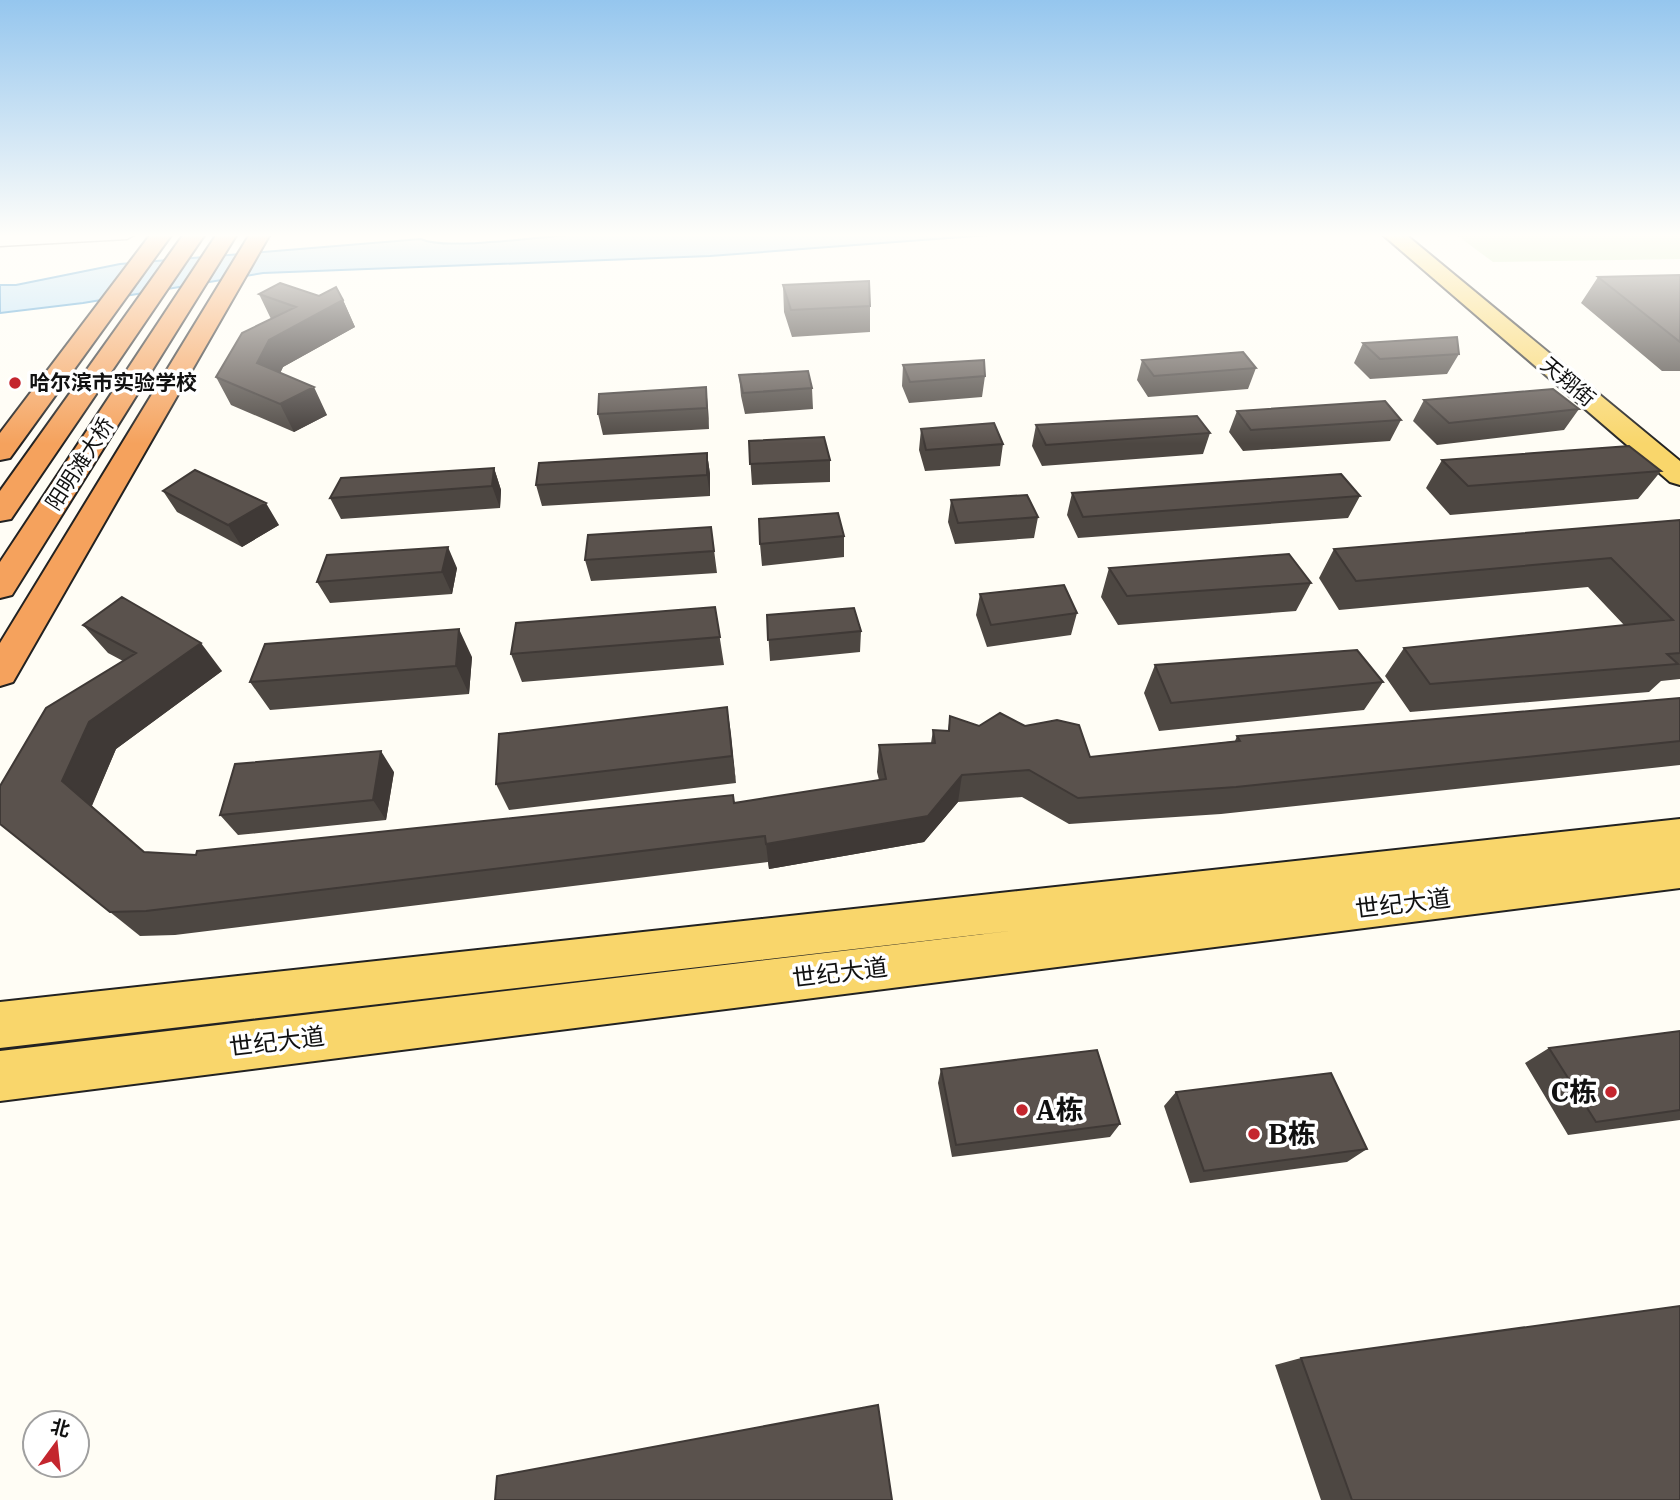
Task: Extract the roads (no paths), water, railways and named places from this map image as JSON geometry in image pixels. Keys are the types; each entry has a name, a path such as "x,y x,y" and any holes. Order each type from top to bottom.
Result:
{"highway":[{"path":"0,468 115,304"},
{"name":"阳明滩大桥","path":"0,512 147,304"},
{"name":"阳明滩大桥","path":"0,587 183,304"},
{"path":"0,673 217,304"},
{"path":"0,452 107,315"}],"main road":[{"name":"天翔街","path":"1476,304 1680,475"},
{"name":"天翔街","path":"1507,304 1607,384"},
{"name":"世纪大道","path":"0,1025 1680,836"},
{"name":"世纪大道","path":"0,1076 1680,870"}],"water":[{"path":"0,304 75,304 0,313"}],"place":[{"name":"哈尔滨市实验学校","path":"15,383"},
{"name":"C栋","path":"1611,1092"},
{"name":"A栋","path":"1022,1110"},
{"name":"B栋","path":"1254,1134"}]}
